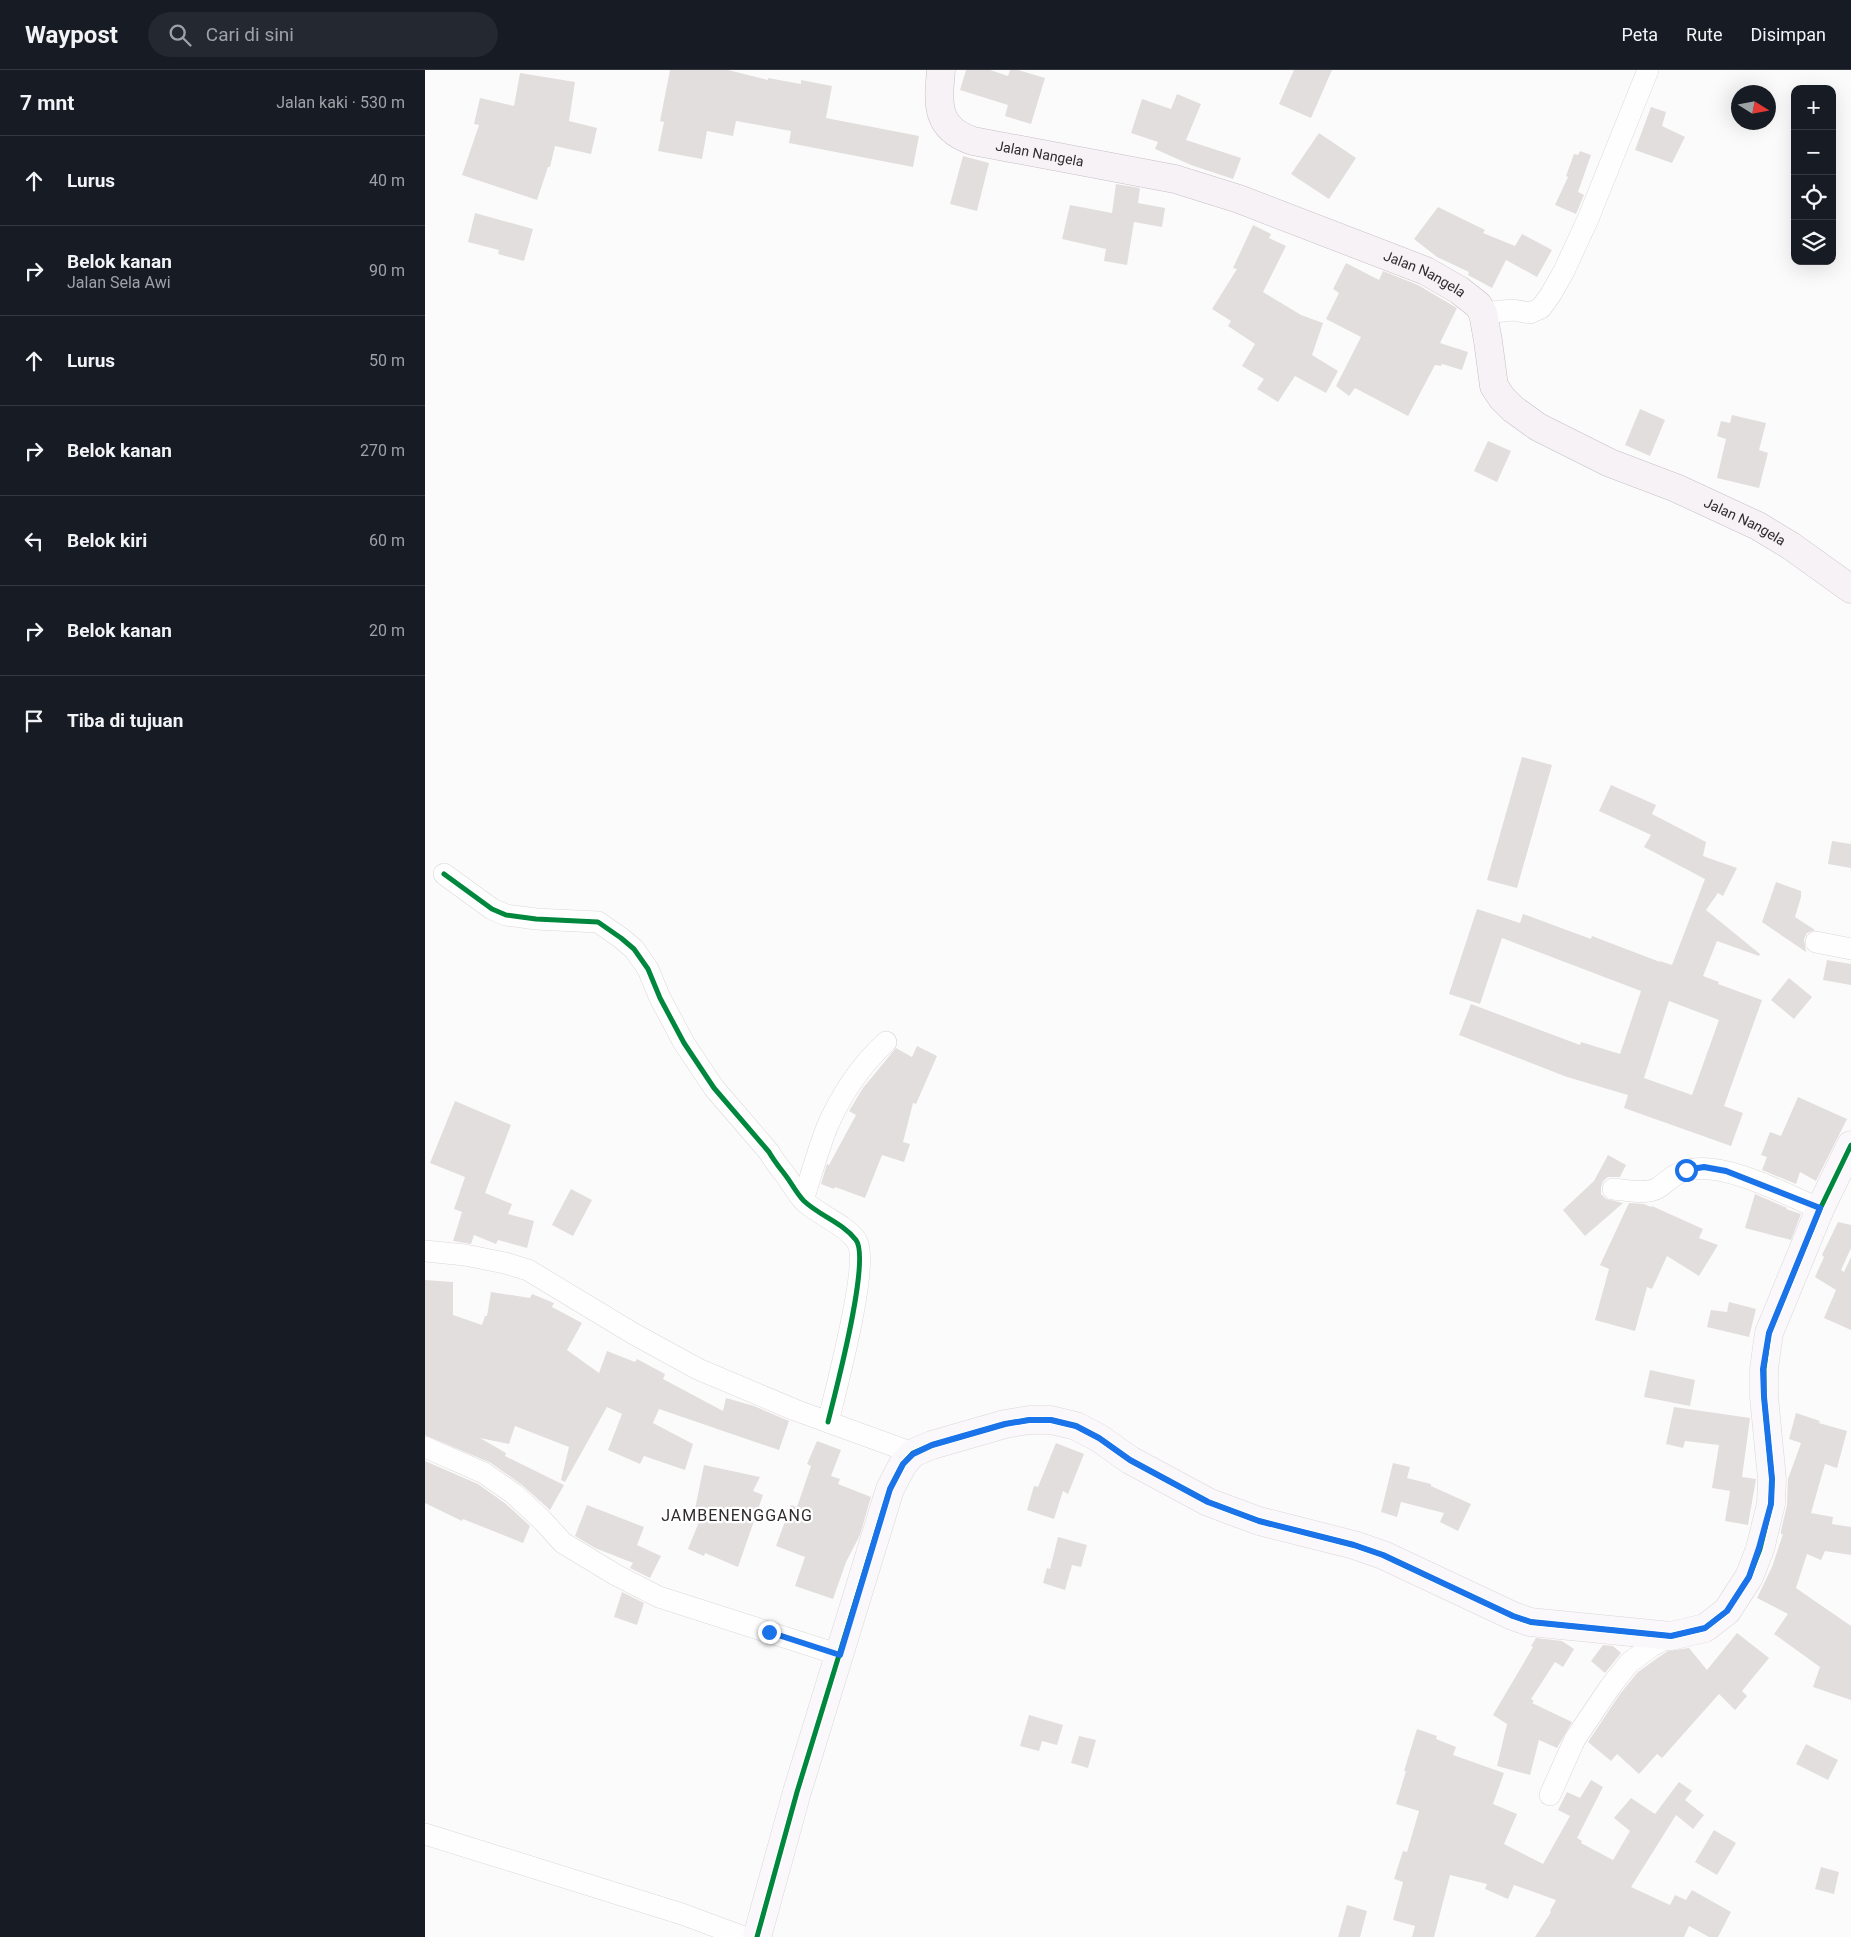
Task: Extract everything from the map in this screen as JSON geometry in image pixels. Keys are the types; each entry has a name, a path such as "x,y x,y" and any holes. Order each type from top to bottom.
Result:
{"main road":[{"name":"Jalan Nangela","path":"941,70 938,102 941,114 945,122 960,137 1175,179 1239,199 1426,271 1445,281 1471,298 1483,313 1493,386 1501,398 1519,414 1538,427 1610,463 1676,488 1759,526 1791,546 1851,589"}],"street":[{"path":"1483,313 1513,310 1530,313 1541,308 1551,294 1564,272 1588,219 1648,70"},
{"path":"444,874 492,909 506,915 536,919 598,922 621,938 634,950 648,969 684,1043 714,1088 769,1152 773,1161 803,1200 846,1230 857,1241 860,1248 855,1297 840,1374 828,1422"},
{"path":"1816,942 1851,949"},
{"path":"803,1200 828,1127 854,1079 871,1055 886,1042"},
{"path":"1550,1795 1575,1739 1610,1687 1629,1663 1652,1646 1671,1636 1705,1628 1727,1611 1749,1577 1759,1548 1771,1492 1763,1369 1769,1333 1820,1208 1851,1144"},
{"path":"1613,1189 1644,1192 1657,1189 1673,1176 1686,1170 1704,1167 1726,1171 1820,1208"},
{"path":"425,1251 465,1255 528,1270 634,1334 698,1369 913,1454"},
{"path":"757,1937 797,1792 890,1489 903,1464 913,1454 941,1442 1005,1424 1029,1420 1051,1420 1076,1426 1099,1438 1130,1460 1208,1502 1259,1521 1354,1545 1383,1555 1513,1616 1531,1622 1671,1636"},
{"path":"425,1447 484,1473 514,1494 563,1543 616,1575 659,1597 840,1655"},
{"path":"425,1834 682,1914 744,1937"}],"building":[{"path":"670,70 728,70 768,80 768,78 801,84 801,80 832,86 826,118 919,136 913,167 789,143 791,131 736,121 733,136 707,131 702,159 658,151 664,122 660,121"},
{"path":"966,70 990,70 1008,76 1010,70 1018,70 1045,78 1031,124 1005,116 1008,105 960,90"},
{"path":"1294,70 1332,70 1311,118 1279,104"},
{"path":"520,73 575,82 569,121 597,128 591,154 555,146 550,167 548,167 537,200 462,175 479,125 474,124 480,98 514,106"},
{"path":"1177,94 1201,104 1186,140 1241,158 1233,179 1191,165 1155,149 1158,142 1131,133 1142,99 1171,109"},
{"path":"1651,107 1666,112 1662,126 1685,137 1672,163 1635,150"},
{"path":"1319,133 1356,158 1329,199 1291,174"},
{"path":"1580,151 1591,155 1578,192 1584,195 1576,214 1555,205 1568,177 1566,176 1574,154 1578,155"},
{"path":"963,156 989,163 977,211 950,204"},
{"path":"1116,184 1140,188 1138,203 1165,208 1162,227 1134,222 1127,265 1104,261 1106,249 1062,239 1070,205 1112,213"},
{"path":"1438,207 1485,230 1483,233 1515,246 1522,234 1552,250 1537,277 1506,260 1492,288 1468,275 1469,272 1437,257 1414,239"},
{"path":"475,213 533,229 524,261 498,254 499,250 468,242"},
{"path":"1253,225 1271,234 1269,238 1286,246 1263,292 1301,315 1323,323 1312,355 1338,371 1326,393 1295,376 1278,402 1257,389 1264,379 1242,366 1255,344 1228,326 1231,321 1212,309 1237,269 1233,268"},
{"path":"1346,263 1379,280 1383,271 1418,285 1457,308 1440,343 1468,352 1462,370 1442,364 1441,366 1435,365 1408,416 1355,388 1349,396 1336,386 1361,337 1326,319 1339,293 1333,289"},
{"path":"1640,409 1665,420 1650,456 1625,445"},
{"path":"1732,415 1766,423 1759,450 1768,453 1759,488 1717,478 1726,439 1717,436 1721,421 1730,423"},
{"path":"1488,441 1511,451 1497,482 1474,471"},
{"path":"1522,757 1552,765 1517,888 1487,880"},
{"path":"1611,785 1656,805 1652,814 1706,842 1703,856 1737,868 1723,896 1718,893 1706,910 1760,954 1759,956 1717,941 1703,976 1719,982 1718,984 1762,1000 1724,1106 1743,1113 1731,1146 1624,1108 1628,1095 1567,1077 1459,1035 1471,1004 1580,1045 1581,1042 1620,1054 1641,991 1502,938 1480,1004 1449,994 1477,909 1520,923 1523,914 1591,939 1592,936 1672,965 1705,879 1644,847 1651,835 1599,811","holes":["1669,1001 1719,1020 1692,1095 1644,1078"]},
{"path":"1832,841 1851,844 1851,868 1828,864"},
{"path":"1776,882 1801,891 1795,917 1815,930 1807,933 1804,939 1806,952 1762,922"},
{"path":"1827,960 1851,964 1851,985 1823,980"},
{"path":"1789,978 1812,997 1794,1019 1771,1000"},
{"path":"917,1046 937,1056 916,1104 913,1103 903,1142 910,1144 904,1162 882,1155 865,1198 821,1184 827,1164 829,1165 856,1115 849,1111 863,1088 896,1048 912,1057"},
{"path":"1798,1097 1847,1119 1816,1181 1800,1172 1796,1184 1762,1170 1767,1157 1761,1155 1770,1132 1781,1136"},
{"path":"455,1101 511,1125 485,1193 512,1204 508,1214 534,1221 527,1248 498,1240 496,1244 474,1235 471,1244 453,1241 462,1212 454,1209 465,1177 430,1163"},
{"path":"1608,1155 1626,1165 1620,1177 1608,1177 1603,1181 1601,1194 1606,1199 1623,1203 1585,1236 1563,1210 1594,1181"},
{"path":"571,1189 592,1200 573,1236 552,1225"},
{"path":"1755,1194 1801,1214 1791,1240 1745,1228"},
{"path":"1629,1203 1652,1206 1703,1229 1699,1238 1718,1245 1699,1276 1667,1256 1652,1289 1647,1287 1635,1331 1595,1320 1609,1269 1600,1265"},
{"path":"1838,1222 1851,1225 1851,1248 1841,1270 1844,1272 1851,1257 1851,1330 1824,1318 1836,1290 1815,1277 1824,1257 1822,1255"},
{"path":"425,1280 453,1282 453,1315 482,1325 485,1316 487,1316 491,1292 530,1298 532,1294 554,1303 552,1307 582,1323 567,1350 599,1373 607,1351 635,1362 637,1359 665,1374 663,1379 723,1411 726,1398 754,1406 789,1421 779,1450 659,1409 653,1423 693,1444 685,1470 644,1456 640,1464 608,1450 622,1414 607,1407 565,1482 561,1480 569,1447 515,1426 509,1444 480,1438 506,1453 505,1456 564,1485 550,1510 522,1485 491,1463 425,1435"},
{"path":"1729,1302 1756,1309 1749,1337 1707,1327 1711,1310 1727,1312"},
{"path":"1650,1370 1695,1380 1690,1406 1644,1397"},
{"path":"1674,1407 1750,1418 1742,1477 1756,1479 1748,1525 1725,1521 1730,1491 1712,1488 1719,1445 1685,1441 1683,1448 1666,1444"},
{"path":"1796,1413 1820,1421 1819,1423 1847,1431 1837,1468 1825,1464 1811,1513 1833,1517 1832,1524 1851,1527 1851,1555 1825,1551 1821,1560 1807,1554 1796,1588 1851,1626 1851,1700 1813,1687 1820,1667 1774,1634 1788,1614 1757,1598 1772,1567 1783,1534 1781,1534 1781,1531 1787,1505 1788,1479 1801,1443 1789,1439"},
{"path":"817,1441 841,1450 831,1476 840,1479 838,1484 871,1497 860,1535 846,1562 833,1599 795,1586 805,1557 776,1546 791,1505 797,1507 811,1466 807,1464"},
{"path":"1056,1443 1084,1454 1068,1494 1063,1491 1054,1519 1027,1510 1034,1486 1038,1487"},
{"path":"425,1461 478,1484 506,1504 530,1526 523,1543 463,1519 462,1521 425,1503"},
{"path":"1393,1463 1410,1467 1407,1478 1431,1484 1431,1486 1471,1504 1458,1531 1440,1522 1444,1513 1401,1502 1397,1517 1381,1512"},
{"path":"704,1465 760,1477 753,1491 763,1495 738,1567 705,1553 704,1556 688,1549 703,1512 695,1509"},
{"path":"587,1505 644,1527 637,1545 661,1556 650,1578 630,1568 633,1563 595,1548 575,1536"},
{"path":"1058,1537 1087,1545 1081,1567 1072,1565 1065,1590 1043,1583 1047,1568 1050,1569"},
{"path":"622,1592 644,1603 637,1625 614,1617"},
{"path":"1737,1633 1769,1658 1742,1691 1747,1696 1735,1710 1719,1694 1662,1758 1657,1754 1639,1774 1617,1754 1611,1761 1588,1742 1620,1694 1638,1672 1668,1651 1689,1648 1707,1670"},
{"path":"1536,1638 1562,1641 1574,1649 1563,1667 1555,1662 1531,1699 1534,1701 1532,1703 1572,1722 1557,1748 1539,1740 1530,1775 1497,1766 1507,1724 1493,1715 1533,1647 1531,1646"},
{"path":"1603,1645 1613,1646 1621,1653 1605,1673 1591,1661"},
{"path":"1029,1715 1063,1725 1057,1745 1042,1741 1039,1751 1020,1746"},
{"path":"1417,1729 1437,1736 1436,1739 1456,1747 1453,1755 1504,1773 1493,1804 1517,1814 1504,1844 1543,1864 1570,1816 1558,1810 1567,1792 1580,1798 1591,1780 1603,1787 1577,1838 1582,1841 1581,1843 1613,1860 1630,1831 1614,1818 1631,1798 1655,1814 1679,1782 1692,1791 1685,1800 1704,1815 1693,1829 1676,1815 1631,1887 1670,1905 1675,1895 1686,1900 1692,1890 1731,1912 1718,1937 1709,1937 1689,1926 1684,1937 1535,1937 1551,1912 1556,1900 1514,1885 1508,1899 1485,1889 1487,1884 1450,1875 1434,1937 1412,1937 1415,1926 1393,1920 1403,1882 1394,1879 1403,1851 1407,1852 1419,1811 1396,1804"},
{"path":"1079,1736 1096,1740 1088,1768 1071,1763"},
{"path":"1806,1744 1838,1760 1828,1780 1796,1764"},
{"path":"1714,1830 1736,1843 1717,1875 1695,1862"},
{"path":"1821,1867 1839,1872 1834,1894 1815,1889"},
{"path":"1347,1905 1367,1911 1360,1937 1338,1937"}],"cycle path":[{"path":"444,874 492,909 506,915 536,919 598,922 634,949 648,969 660,998 684,1043 714,1088 769,1152 804,1201 845,1229 856,1240 859,1252 856,1299 828,1422"},
{"path":"757,1937 797,1792 890,1489 903,1464 913,1453 932,1445 1005,1424 1029,1420 1051,1420 1076,1426 1099,1438 1130,1460 1208,1502 1259,1521 1354,1545 1383,1555 1513,1616 1530,1622 1671,1636 1705,1628 1727,1611 1749,1577 1760,1549 1771,1504 1772,1479 1764,1397 1764,1369 1769,1333 1820,1209 1851,1145"}],"district":[{"name":"JAMBENENGGANG","path":"737,1515"}],"route":[{"path":"769,1632 840,1655 890,1489 903,1464 913,1454 932,1445 976,1431 1029,1420 1051,1420 1076,1426 1099,1438 1130,1460 1208,1502 1259,1521 1354,1545 1383,1555 1513,1616 1531,1622 1671,1636 1705,1628 1727,1611 1749,1577 1759,1548 1771,1504 1772,1479 1763,1369 1769,1333 1820,1208 1726,1171 1704,1167 1686,1170"}]}
